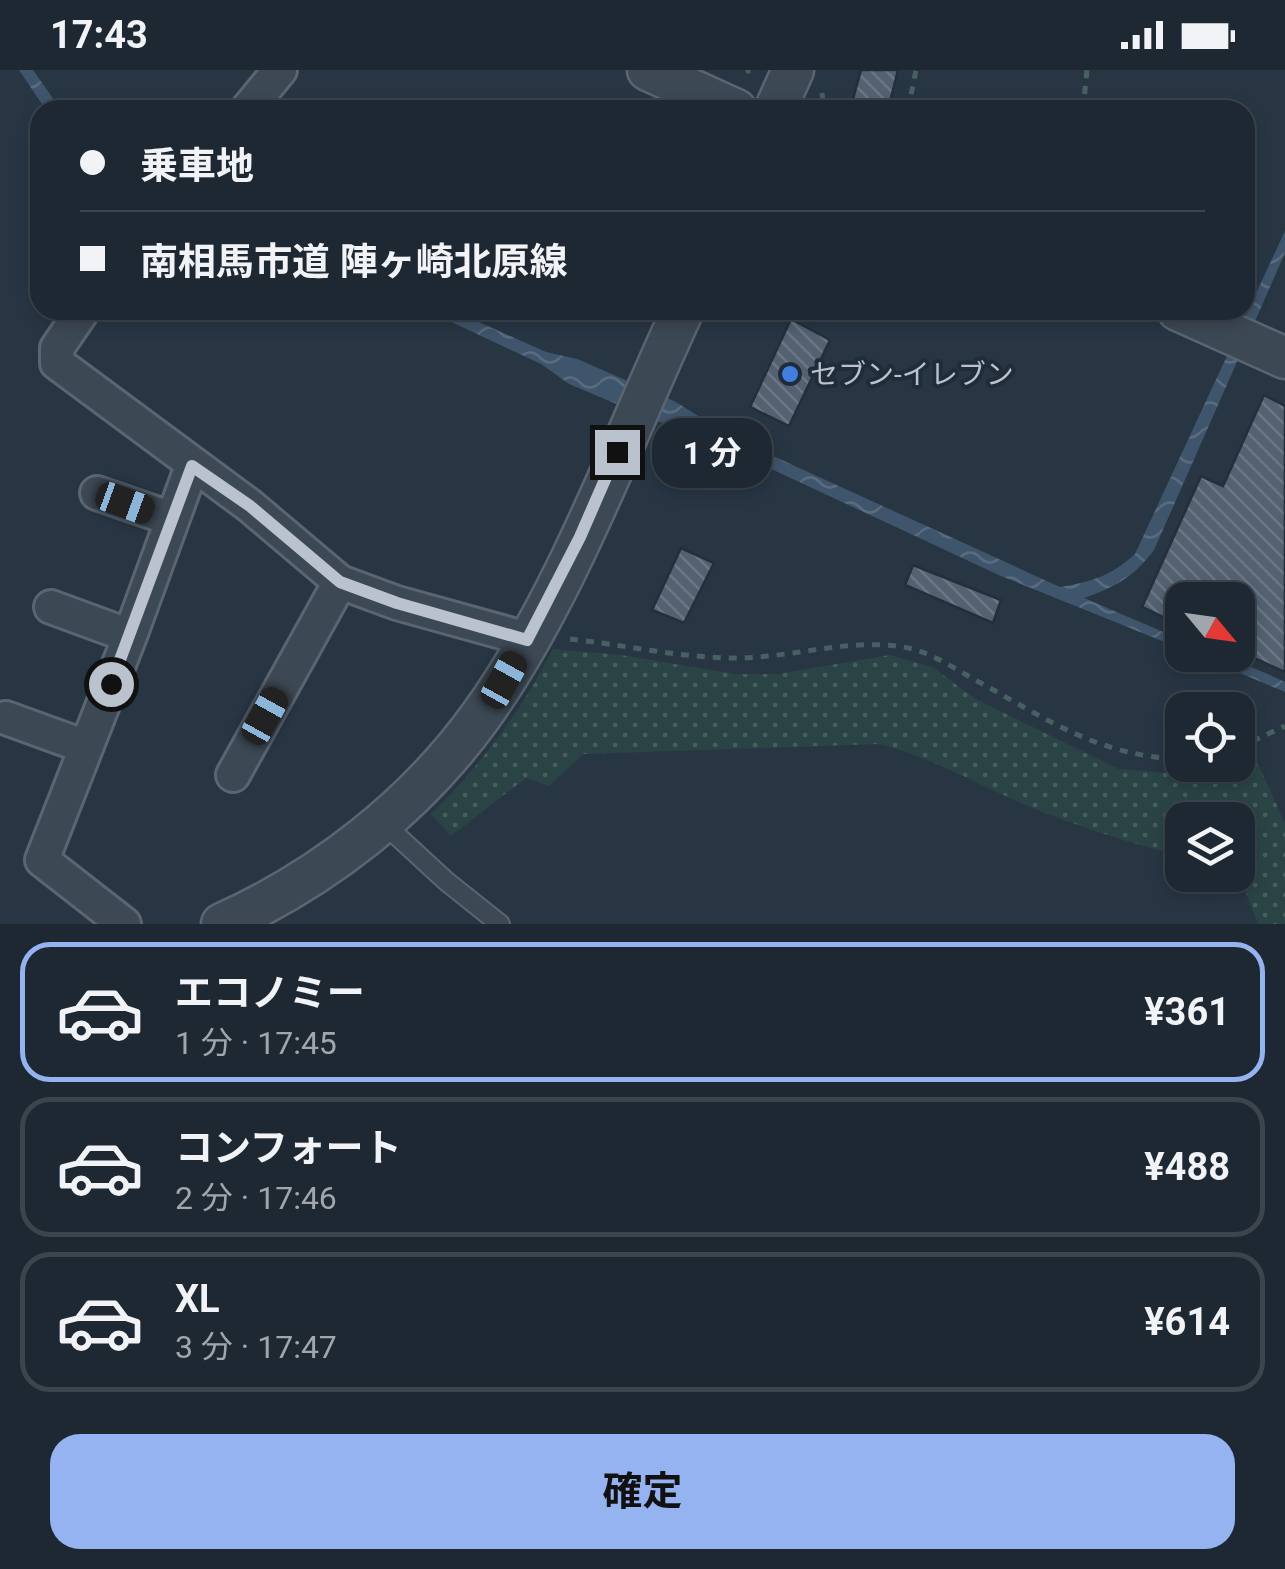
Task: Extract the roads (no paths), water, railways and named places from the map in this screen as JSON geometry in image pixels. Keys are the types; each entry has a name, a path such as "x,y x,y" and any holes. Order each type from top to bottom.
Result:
{"street":[{"path":"256,100 280,70"},
{"path":"648,70 744,84"},
{"path":"780,100 793,70"},
{"path":"76,320 58,348 58,363 250,506 340,582 397,603 527,640"},
{"path":"222,924 294,886 382,822 471,728 527,640 580,537 678,320"},
{"path":"1201,320 1256,344"},
{"path":"124,924 42,860 192,466"},
{"path":"97,493 172,519"},
{"path":"233,775 340,582"},
{"path":"51,607 130,636"},
{"path":"6,718 86,746"}],"lane":[{"path":"382,822 500,924"}],"water":[{"path":"19,70 33,70 54,100 39,100"},
{"path":"1285,231 1285,253 1154,550 1123,580 1084,598 1165,633 1165,642 1001,576 767,467 569,384 541,364 447,320 474,320 674,401 736,439 1060,587 1100,577 1135,554 1244,320 1255,320 1255,296"},
{"path":"1255,669 1285,682 1285,692 1237,672 1255,672"}],"place":[{"name":"セブン-イレブン","path":"790,374"}]}
